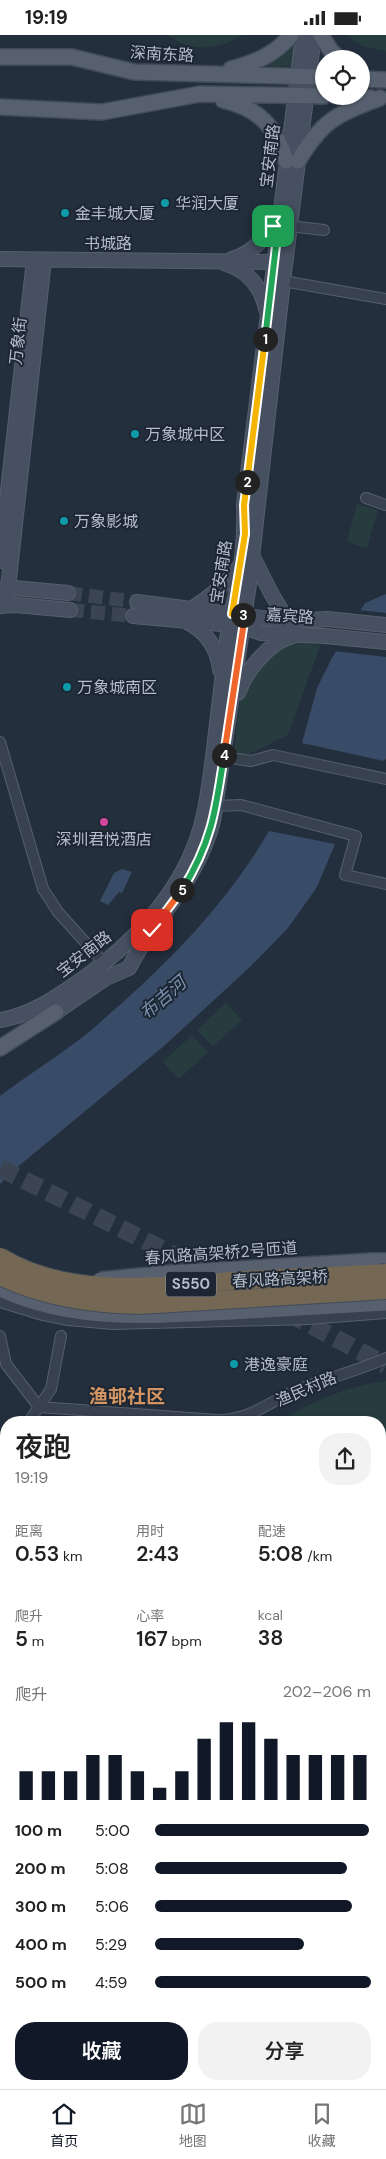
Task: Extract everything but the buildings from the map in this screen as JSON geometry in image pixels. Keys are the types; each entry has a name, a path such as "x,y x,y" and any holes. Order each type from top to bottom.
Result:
{"highway":[{"name":"春风路高架桥","path":"0,1257 25,1270 58,1279 82,1284 131,1287 386,1273"},
{"name":"春风路高架桥","path":"0,1276 43,1293 102,1304 139,1305 386,1290"}],"main road":[{"path":"216,74 263,59 280,47 291,35"},
{"path":"320,35 330,50"},
{"name":"深南东路","path":"0,57 72,57 134,72 310,77"},
{"path":"370,74 382,80"},
{"path":"200,94 240,104 258,115 276,135 292,161 330,120 352,109 383,98"},
{"path":"0,107 102,112 200,94 315,96"},
{"path":"370,97 383,98"},
{"path":"3,1042 25,1027 56,1012"},
{"name":"春风路高架桥2号匝道","path":"58,1279 99,1280 171,1273 379,1261"},
{"path":"0,1301 102,1315 201,1313 386,1303"}],"street":[{"name":"宝安南路","path":"303,35 310,77"},
{"name":"宝安南路","path":"0,1020 23,1014 62,994 104,963 130,939 161,903 179,876 196,842 207,802 223,681 237,620 247,560 283,281 289,226 292,161 301,95 310,77 314,35"},
{"name":"宝安南路","path":"247,560 244,505 280,212 292,161"},
{"name":"书城路","path":"216,261 239,257 252,250 268,233 280,212"},
{"path":"289,226 324,230"},
{"name":"书城路","path":"0,259 274,262"},
{"name":"万象街","path":"2,600 39,260"},
{"name":"书城路","path":"216,261 238,268 249,277 263,297 268,315"},
{"path":"283,281 386,299"},
{"path":"366,498 386,505"},
{"path":"6,558 22,579 32,586 68,593"},
{"path":"223,681 217,655 211,643 187,615 213,595 247,560 271,593 287,620"},
{"path":"2,600 52,591"},
{"path":"2,600 70,610"},
{"name":"嘉宾路","path":"137,602 187,615"},
{"name":"嘉宾路","path":"133,616 187,615 237,620 327,619 386,625"},
{"name":"宝安南路","path":"56,1012 106,978 130,969 143,942 172,905 196,866 206,845 216,806 231,715 237,620"},
{"name":"嘉宾路","path":"237,620 261,633 325,636 386,642"},
{"path":"231,715 241,686 249,673 270,648 281,640 295,635"},
{"path":"0,742 43,889 58,912 104,963"},
{"path":"224,757 251,761 273,755 386,779"},
{"path":"216,806 241,805 356,836 345,875 386,885"},
{"path":"0,1301 68,1321 113,1324 308,1319 386,1313"},
{"path":"0,1336 6,1364 40,1407"},
{"path":"33,1416 51,1389 62,1336"},
{"name":"渔民村路","path":"252,1416 297,1389 386,1358"},
{"name":"渔民村路","path":"40,1407 163,1416"}],"green space":[{"path":"168,35 243,35 224,44 196,47 186,45"},
{"path":"346,35 386,35 386,51 362,46"},
{"path":"295,36 291,66 251,66"},
{"path":"357,504 378,510 367,548 347,542"},
{"path":"295,639 320,646 288,735 248,754 236,754 234,752 240,700 244,690 271,651"},
{"path":"226,1003 242,1020 213,1047 197,1030"},
{"path":"192,1035 208,1052 179,1079 163,1062"},
{"path":"386,1381 386,1416 289,1416 330,1395"}],"water":[{"path":"386,594 386,758 384,761 302,743 317,688 332,658 365,603"},
{"name":"布吉河","path":"269,831 335,844 317,887 288,928 251,966 164,1046 15,1169 0,1184 0,1096 89,1032 163,965 221,901 238,879"},
{"path":"122,869 132,872 122,893 119,892 108,905 100,901 114,873"}],"pier":[{"path":"358,610 386,613 386,657 333,651"}],"tunnel":[{"path":"68,593 137,602"},
{"path":"70,610 133,616"},
{"path":"0,1168 212,1274"},
{"path":"288,1313 386,1365"}],"place":[{"name":"华润大厦","path":"165,203"},
{"name":"金丰城大厦","path":"65,213"},
{"name":"万象城中区","path":"135,434"},
{"name":"万象影城","path":"64,521"},
{"name":"万象城南区","path":"67,687"},
{"name":"深圳君悦酒店","path":"104,822"},
{"name":"港逸豪庭","path":"234,1364"}],"district":[{"name":"渔邨社区","path":"127,1396"}],"route":[{"path":"152,930 172,905 202,855 213,821 219,790 245,615 232,614 245,534 244,505 280,212 273,226"}]}
